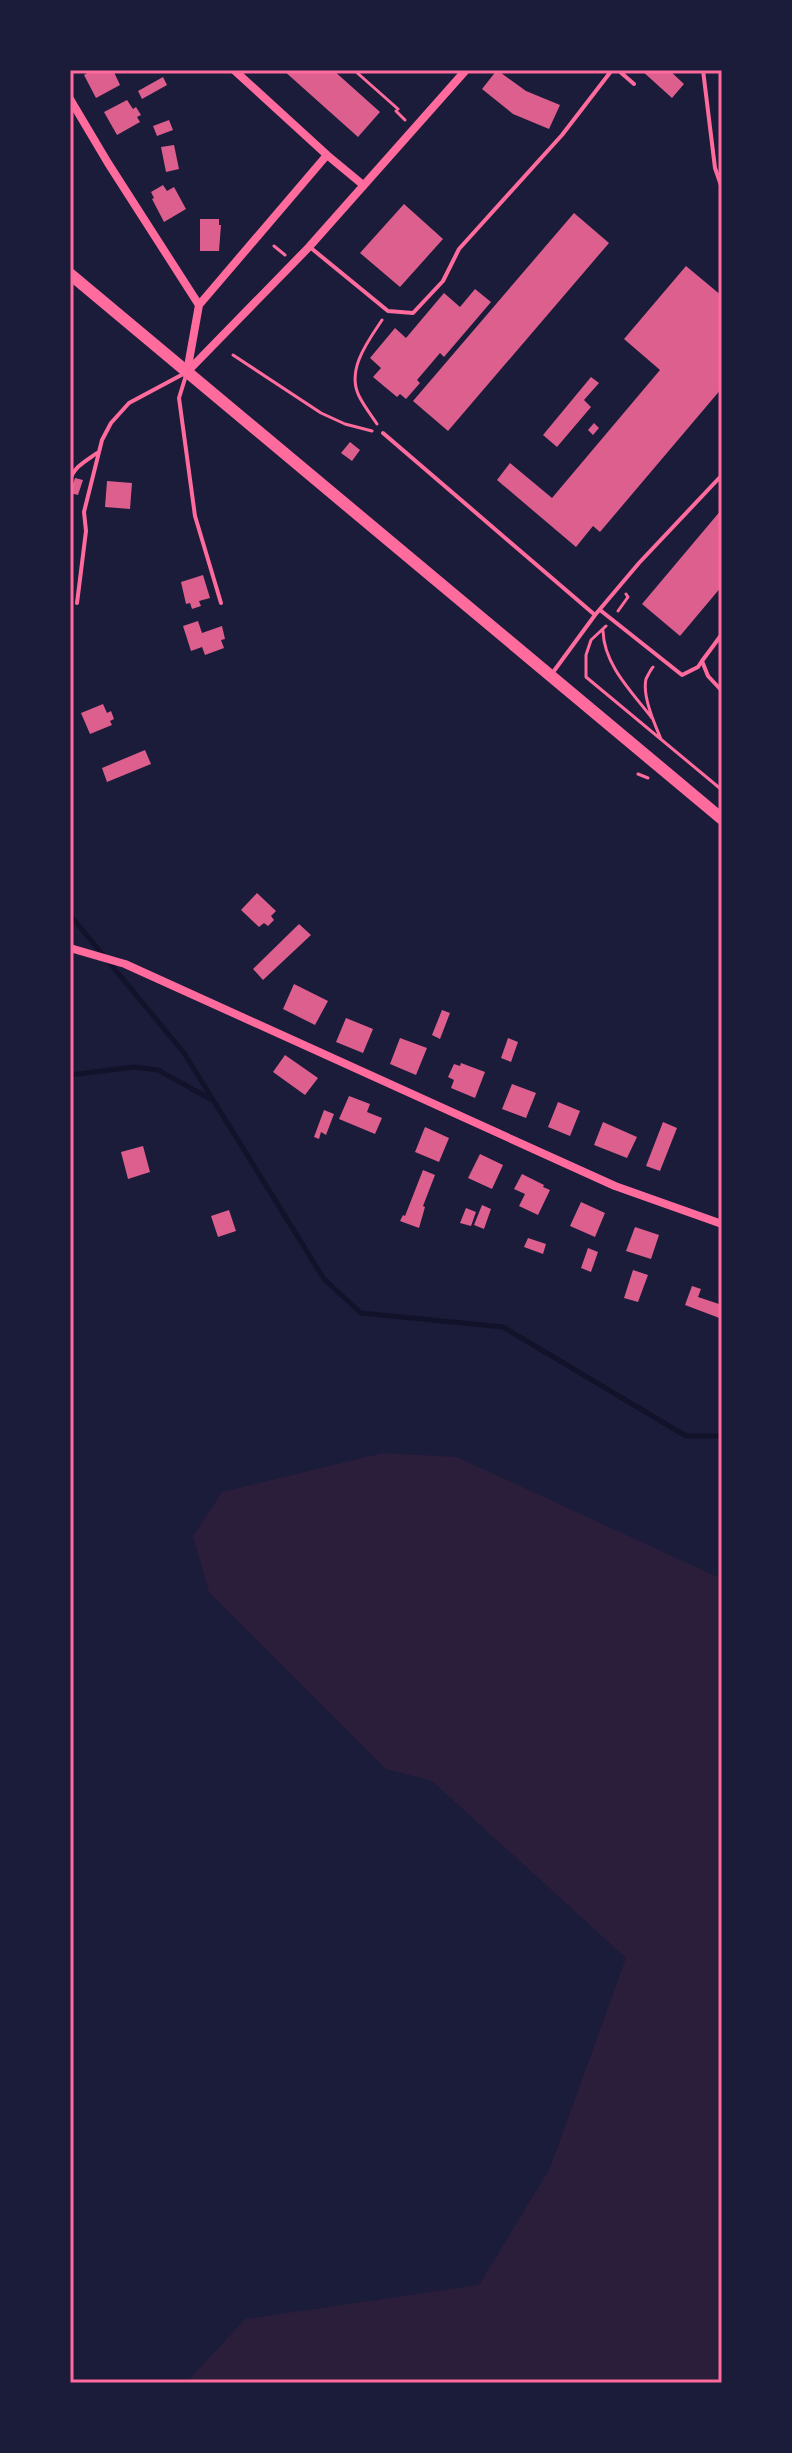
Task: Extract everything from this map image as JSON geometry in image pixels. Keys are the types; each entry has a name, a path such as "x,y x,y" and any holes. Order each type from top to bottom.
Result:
{"main road":[{"path":"70,274 722,819"}],"street":[{"path":"234,70 362,184"},
{"path":"187,372 309,247 466,70"},
{"path":"70,99 199,305"},
{"path":"187,372 199,305 327,155"},
{"path":"70,948 125,964 615,1186 722,1224"}],"lane":[{"path":"309,247 388,311 413,313 443,281 459,249 562,135 615,70 634,84"},
{"path":"703,70 715,168 722,188"},
{"path":"77,603 86,531 84,512 102,440 111,423 129,403 187,372"},
{"path":"187,372 179,398 195,516 221,603"},
{"path":"383,433 595,615"},
{"path":"70,481 71,474 80,465 99,452"},
{"path":"549,677 639,563 722,475"},
{"path":"599,610 682,675 698,667 722,634"},
{"path":"702,661 708,676 722,691"}],"path":[{"path":"354,70 398,109"},
{"path":"383,433 358,395 355,381 362,350 388,311"},
{"path":"233,355 321,413 361,430 383,433"},
{"path":"663,743 652,718 622,680 603,648 604,629 591,640 586,655 586,677 663,743 722,790"},
{"path":"652,718 646,678 661,658"}],"shaded area":[{"path":"383,1453 457,1457 722,1579 722,2383 186,2383 245,2319 479,2285 550,2168 626,1958 432,1781 386,1769 209,1592 193,1536 222,1492"}],"building":[{"path":"92,70 113,70 120,85 96,98 84,75"},
{"path":"283,70 333,70 380,112 358,137"},
{"path":"497,70 526,91 560,105 549,129 513,114 482,89"},
{"path":"641,70 669,70 684,84 672,98"},
{"path":"163,77 167,85 142,99 138,91"},
{"path":"127,100 141,115 137,117 140,122 117,135 104,112"},
{"path":"169,120 173,130 157,136 153,126"},
{"path":"174,145 179,169 166,172 161,147"},
{"path":"163,185 167,191 174,187 186,209 164,222 151,192"},
{"path":"404,204 443,239 400,287 360,253"},
{"path":"574,213 609,243 448,431 413,401"},
{"path":"200,219 219,219 219,251 200,251"},
{"path":"686,266 722,296 722,388 600,532 593,526 576,547 497,480 510,463 552,498 660,370 624,339"},
{"path":"475,289 491,302 444,357 440,353 417,380 420,383 406,399 400,394 397,397 373,377 381,368 370,358 395,328 406,338 444,293 460,307"},
{"path":"591,377 599,383 584,400 591,407 557,447 543,435"},
{"path":"594,423 599,428 593,435 588,430"},
{"path":"350,442 360,450 352,461 341,453"},
{"path":"75,478 83,480 78,495 70,493"},
{"path":"107,481 132,483 130,509 105,507"},
{"path":"722,509 722,586 680,636 642,604"},
{"path":"203,575 210,598 199,601 201,606 192,609 190,603 186,604 181,582"},
{"path":"198,621 202,633 222,626 224,648 205,655 202,647 191,651 183,626"},
{"path":"103,704 107,713 111,711 114,719 110,721 112,725 90,734 81,713"},
{"path":"145,750 151,764 107,782 102,768"},
{"path":"257,893 276,911 271,916 274,920 268,926 264,923 259,927 241,910"},
{"path":"299,924 311,935 263,980 253,969"},
{"path":"294,984 328,1001 315,1025 283,1009"},
{"path":"442,1010 450,1013 440,1039 432,1035"},
{"path":"346,1018 373,1029 363,1053 336,1042"},
{"path":"400,1038 427,1048 416,1075 390,1064"},
{"path":"508,1038 518,1042 511,1062 501,1058"},
{"path":"285,1055 318,1078 305,1095 273,1072"},
{"path":"461,1063 485,1072 475,1098 451,1088 454,1080 448,1077 454,1064 460,1066"},
{"path":"512,1084 536,1093 526,1118 502,1109"},
{"path":"349,1096 370,1104 367,1112 382,1118 375,1134 339,1119"},
{"path":"558,1102 580,1111 570,1136 548,1127"},
{"path":"324,1110 334,1114 326,1135 321,1132 319,1139 314,1137"},
{"path":"603,1122 637,1137 627,1158 594,1145"},
{"path":"663,1122 677,1128 660,1171 646,1166"},
{"path":"425,1127 449,1138 439,1162 415,1152"},
{"path":"143,1146 150,1172 128,1179 121,1152"},
{"path":"480,1154 503,1165 492,1189 468,1178"},
{"path":"423,1170 435,1175 423,1206 419,1228 400,1221 405,1216"},
{"path":"522,1174 550,1190 538,1215 519,1206 525,1194 514,1189"},
{"path":"581,1202 605,1213 595,1237 570,1226"},
{"path":"482,1205 491,1209 484,1229 474,1225"},
{"path":"466,1208 476,1212 471,1226 460,1223"},
{"path":"229,1210 236,1231 218,1237 211,1216"},
{"path":"635,1227 659,1235 651,1259 626,1251"},
{"path":"528,1238 546,1244 543,1254 524,1247"},
{"path":"588,1248 598,1252 591,1272 581,1268"},
{"path":"633,1270 648,1275 638,1302 624,1298"},
{"path":"692,1286 701,1289 698,1297 722,1305 722,1319 685,1305"}],"waterway":[{"path":"70,915 184,1053 324,1279 361,1313 503,1327 686,1436 722,1436"},
{"path":"70,1075 134,1067 158,1070 212,1100"}]}
